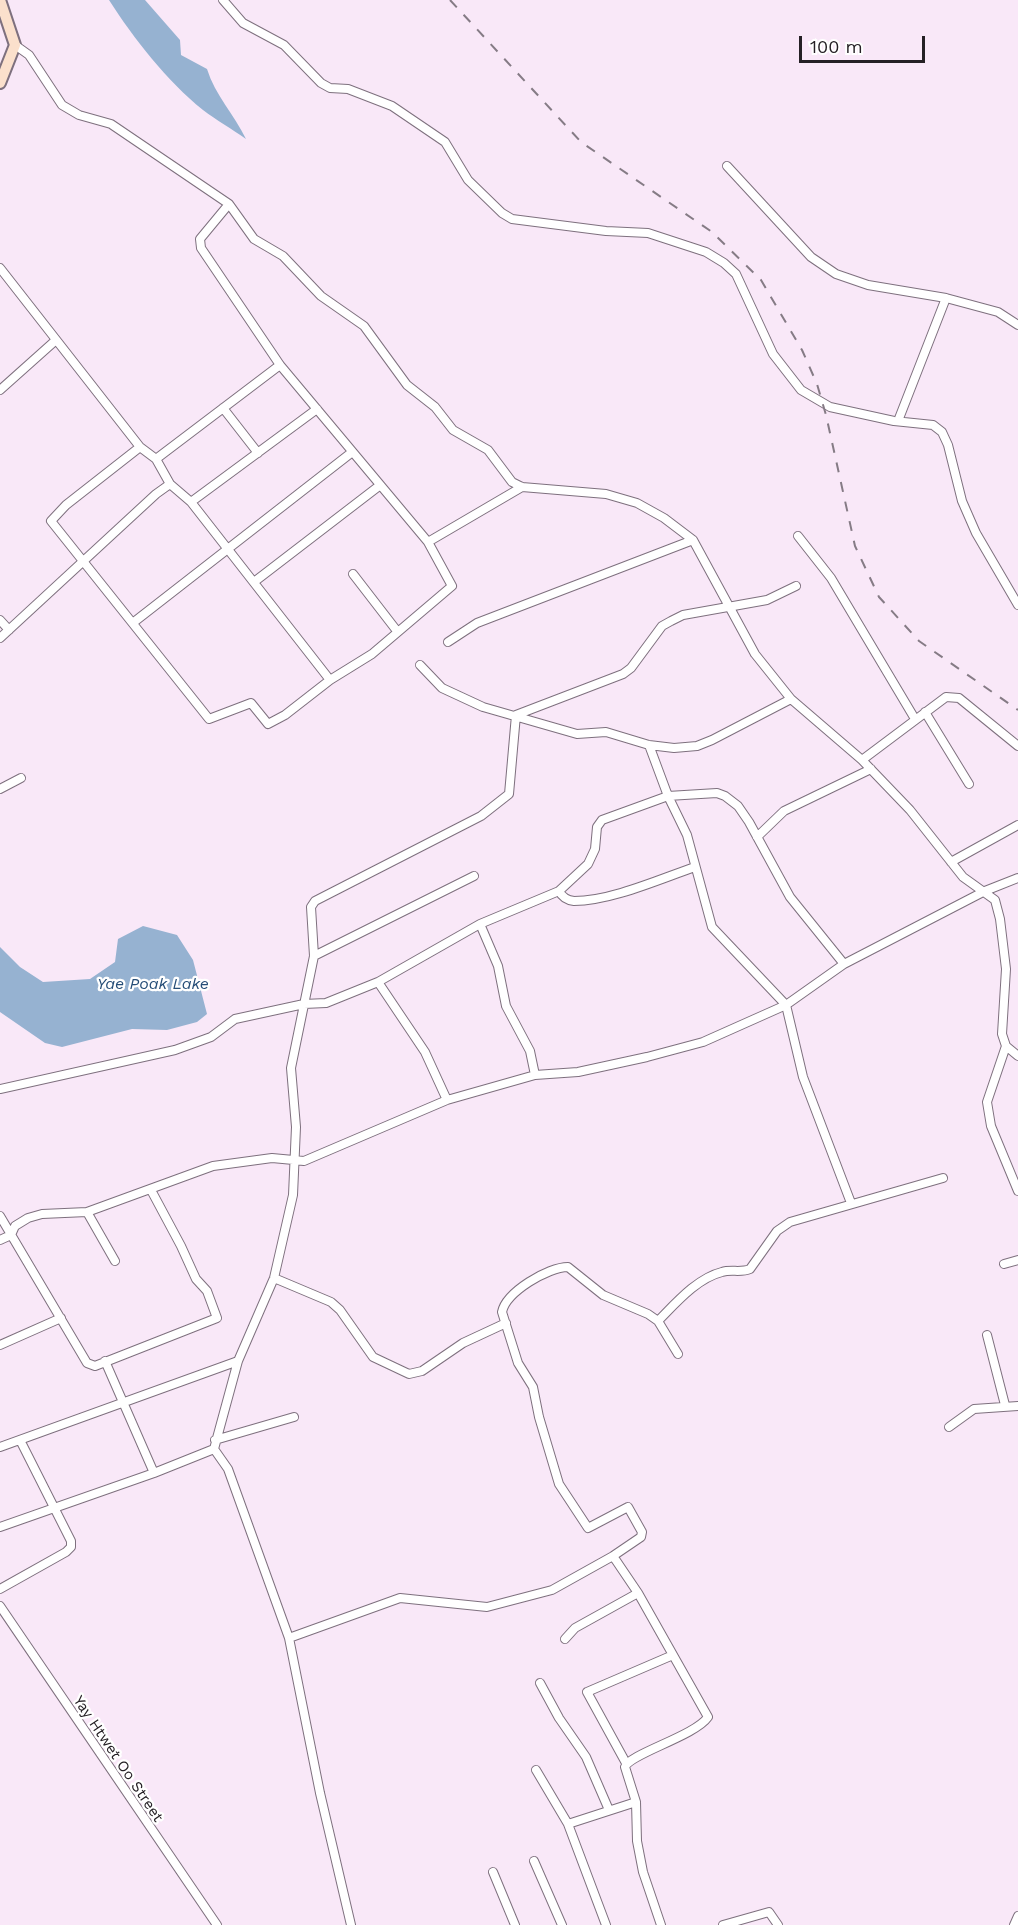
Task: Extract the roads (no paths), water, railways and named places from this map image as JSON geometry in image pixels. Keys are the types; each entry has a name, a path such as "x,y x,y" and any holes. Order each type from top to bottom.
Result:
{"street":[{"path":"0,0 15,45 29,55 63,105 79,115 111,124 229,204 254,238 283,256 321,296 364,326 407,385 435,407 453,430 488,450 512,482 522,487 606,494 637,503 664,518 693,540 754,654 791,699 862,760 910,810 963,877 995,900 1000,919 1006,969 1002,1034 1006,1046 1018,1056"},
{"path":"223,0 243,23 284,45 321,83 330,88 348,89 392,106 445,142 468,180 502,213 512,219 606,231 648,233 706,252 736,274 770,347 784,371 801,390 830,407 898,421 933,425 942,432 948,445 967,512 998,573 1018,605"},
{"path":"0,83 15,45"},
{"path":"727,166 811,257 836,274 867,285 946,298 998,312 1018,325"},
{"path":"140,447 51,521 82,562 134,622 209,719 251,703 268,724 285,715 330,680 372,654 452,586 428,542 351,453 280,365 201,248 200,239 229,204"},
{"path":"0,268 140,447 156,459 170,484 191,502 330,680"},
{"path":"898,421 946,298"},
{"path":"0,390 57,340"},
{"path":"156,459 280,365"},
{"path":"223,408 258,453"},
{"path":"191,502 317,408"},
{"path":"134,622 351,453"},
{"path":"0,638 156,494 170,484"},
{"path":"254,582 379,486"},
{"path":"428,542 522,487"},
{"path":"798,536 831,578 915,719"},
{"path":"448,642 477,623 693,540"},
{"path":"353,574 397,631"},
{"path":"516,715 623,674 642,654 662,626 683,615 768,600 796,586"},
{"path":"0,620 9,630"},
{"path":"420,665 442,688 483,707 577,734 606,732 649,745 674,748 698,746 791,699"},
{"path":"862,760 945,697 959,698 1018,746"},
{"path":"925,712 969,784"},
{"path":"351,1925 320,1793 289,1638 228,1469 215,1444 238,1361 274,1278 293,1195 296,1127 291,1068 314,956 311,907 315,901 481,816 505,799 509,794 516,715"},
{"path":"649,745 668,796 687,835 712,927 786,1005 803,1077 851,1203"},
{"path":"757,837 784,811 871,770"},
{"path":"0,789 21,778"},
{"path":"0,1089 175,1050 211,1037 235,1020 304,1004 326,1003 378,982 480,924 559,891 588,864 595,849 597,827 602,820 668,796 717,793 738,806 790,897 844,964"},
{"path":"951,862 1018,825"},
{"path":"559,891 566,899 573,901 638,887 695,867"},
{"path":"314,956 474,876"},
{"path":"0,1240 11,1235 15,1226 28,1218 42,1214 87,1212 213,1166 272,1158 304,1161 447,1100 535,1075 578,1072 647,1058 703,1042 786,1005 844,964 985,891 1018,878"},
{"path":"480,924 498,966 506,1006 530,1051 535,1075"},
{"path":"378,982 425,1052 447,1100"},
{"path":"1006,1046 987,1102 991,1126 1018,1191"},
{"path":"658,1321 710,1276 723,1271 750,1269 777,1231 790,1222 943,1178"},
{"path":"0,1216 87,1363 95,1366 217,1318 207,1291 196,1279 151,1190"},
{"path":"87,1212 115,1261"},
{"path":"1004,1264 1018,1260"},
{"path":"289,1638 400,1598 487,1607 552,1590 614,1556 641,1537 642,1532 628,1507 591,1528 585,1525 559,1484 539,1417 533,1387 519,1364 502,1312 508,1297 538,1277 561,1267 568,1267 603,1295 648,1314 658,1321 678,1354"},
{"path":"274,1278 331,1302 340,1310 373,1357 409,1374 422,1371 463,1343 506,1323"},
{"path":"0,1345 61,1318"},
{"path":"987,1335 1005,1405"},
{"path":"105,1361 154,1473"},
{"path":"0,1447 238,1361"},
{"path":"949,1427 974,1409 1005,1405 1018,1406"},
{"path":"0,1527 154,1473 215,1444 294,1417"},
{"path":"0,1589 71,1547 71,1541 20,1440"},
{"path":"614,1556 638,1593 708,1717 666,1744 626,1763"},
{"path":"565,1639 575,1628 638,1593"},
{"name":"Yay Htwet Oo Street","path":"0,1606 217,1925"},
{"path":"661,1925 643,1872 637,1841 636,1802 626,1763 587,1692 672,1655"},
{"path":"540,1683 559,1718 586,1757 609,1810"},
{"path":"536,1770 568,1824 606,1925"},
{"path":"568,1824 636,1802"},
{"path":"534,1861 562,1925"},
{"path":"494,1872 515,1925"},
{"path":"723,1925 769,1912 778,1925"},
{"path":"1014,1925 1018,1917"}],"water":[{"path":"109,0 145,0 180,40 181,55 207,69 246,139 203,110 164,73 129,30"},
{"name":"Yae Poak Lake","path":"143,926 177,935 193,960 207,1014 197,1022 167,1030 132,1029 62,1047 45,1043 0,1012 0,947 20,967 43,982 90,979 115,962 118,939"}],"railway":[{"path":"450,0 581,142 712,232 761,280 802,350 817,384 855,546 879,597 919,641 1018,710"}]}
